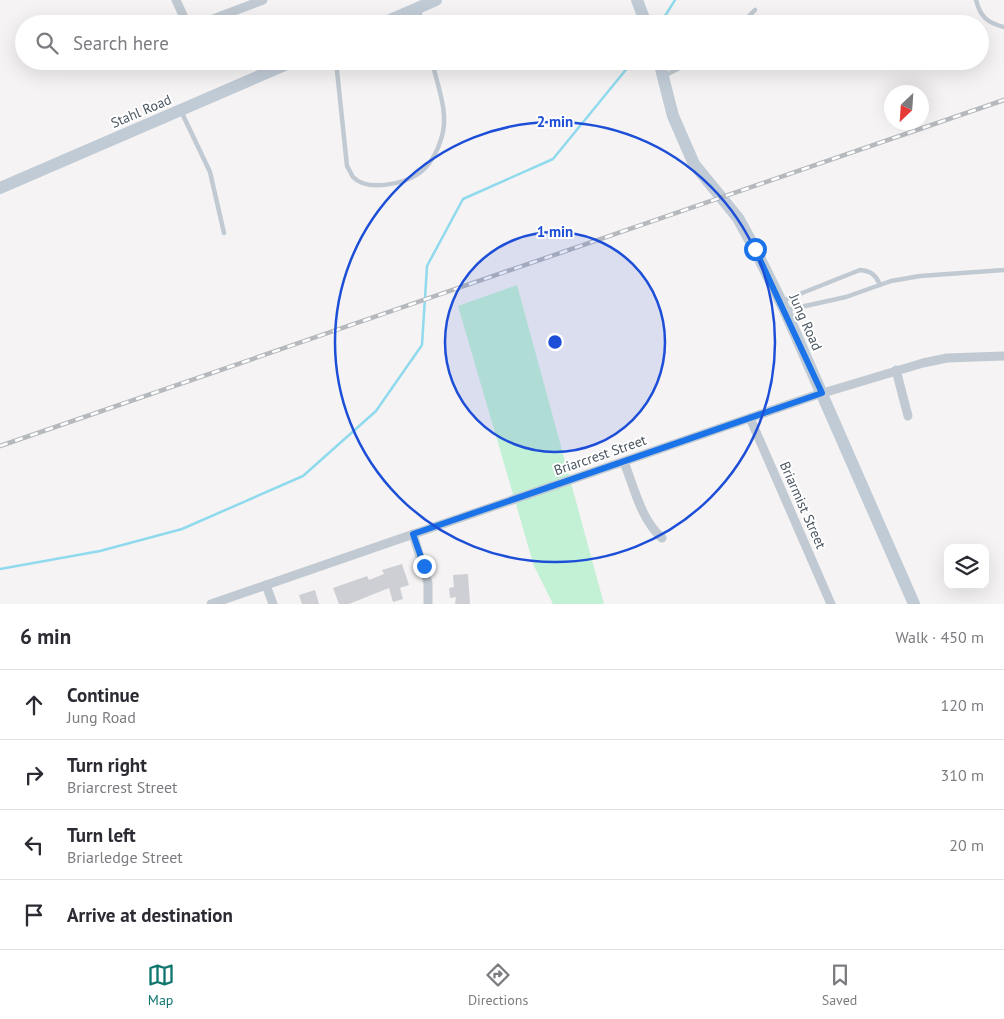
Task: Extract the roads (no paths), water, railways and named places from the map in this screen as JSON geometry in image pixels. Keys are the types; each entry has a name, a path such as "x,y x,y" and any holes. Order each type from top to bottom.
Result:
{"street":[{"path":"176,0 183,15"},
{"path":"224,15 264,0"},
{"path":"402,15 436,0"},
{"path":"637,0 643,15"},
{"name":"Stahl Road","path":"0,188 273,70"},
{"name":"Jung Road","path":"661,70 673,116 694,164 743,226 783,306 914,604"},
{"name":"Briarcrest Street","path":"210,604 822,393 896,370 947,358 1004,356"},
{"path":"896,370 908,416"},
{"name":"Briarmist Street","path":"750,418 831,604"},
{"path":"624,462 647,520 654,531 662,538"},
{"path":"413,534 428,583 428,604"},
{"path":"266,585 273,604"}],"lane":[{"path":"976,0 981,15"},
{"path":"418,8 420,15"},
{"path":"750,15 755,10"},
{"path":"989,22 1004,27"},
{"path":"337,70 348,166 353,178 367,184 382,185 403,182 418,174 431,162 442,136 444,113 434,70"},
{"path":"663,76 675,70"},
{"path":"181,110 210,172 224,233"},
{"path":"783,306 860,270 869,271 877,277 880,285"},
{"path":"783,306 846,297 880,285 920,276 1004,270"}],"waterway":[{"path":"666,15 675,0"},
{"path":"0,569 100,551 182,529 303,476 376,411 422,345 427,266 463,199 553,159 626,70"}],"railway":[{"path":"0,446 1004,100"}]}
